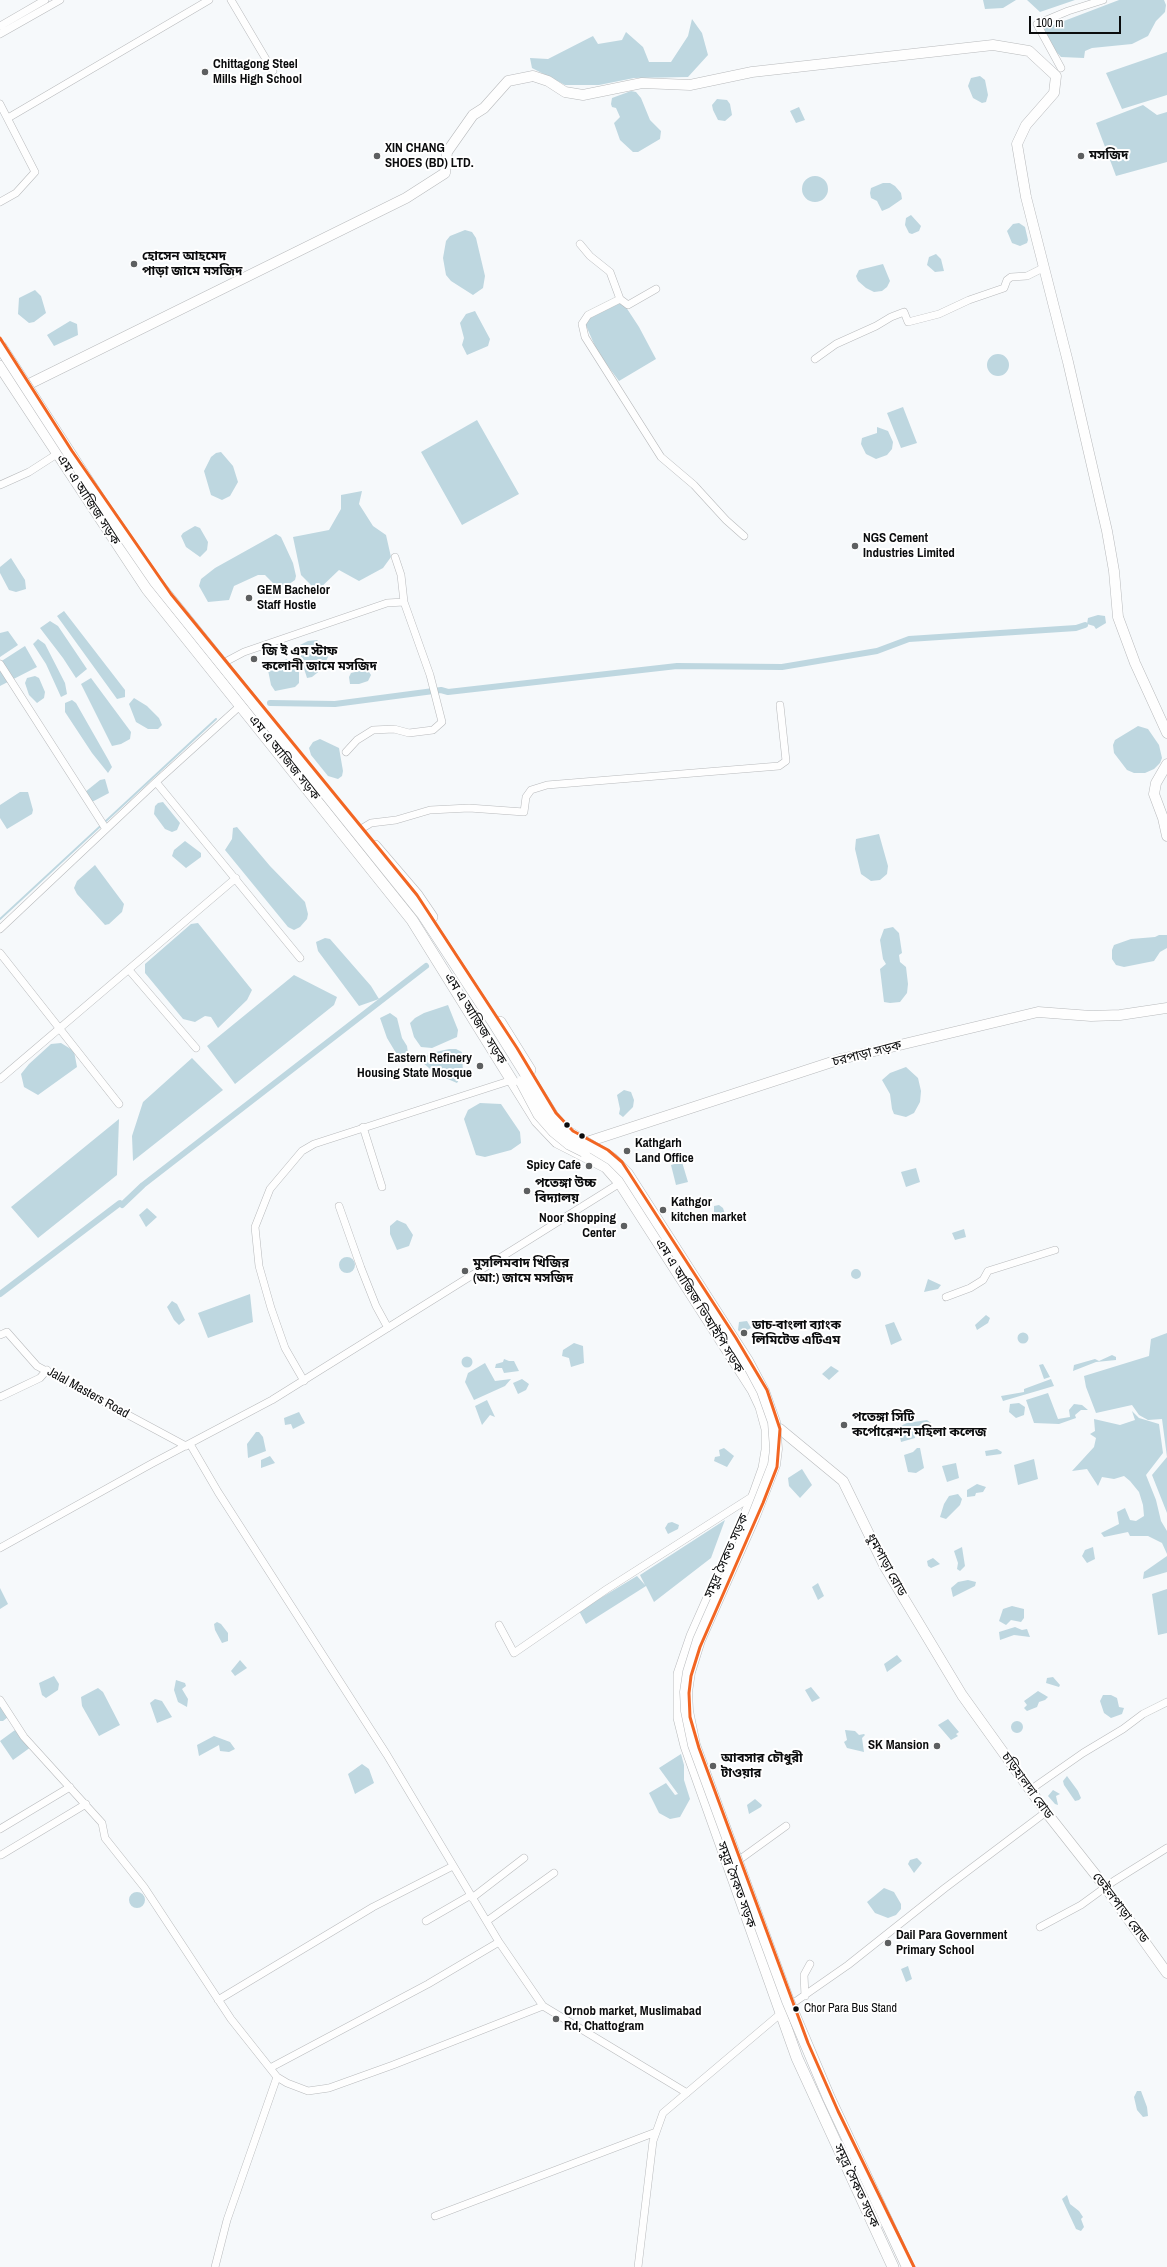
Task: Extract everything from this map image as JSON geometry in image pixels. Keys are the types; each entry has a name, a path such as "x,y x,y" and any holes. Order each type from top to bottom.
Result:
{"highway":[{"path":"0,346 93,491 156,582 423,914 496,1024 553,1117 564,1130 612,1159 627,1174 747,1361 763,1391 774,1422 776,1449 774,1465 757,1510 699,1640 688,1672 686,1692 687,1711 694,1745 788,2001 829,2098 908,2267"},
{"path":"0,360 150,587 417,918 489,1028 540,1114 570,1144 599,1158 620,1177 758,1391 772,1429 765,1479 698,1630 683,1672 681,1691 685,1728 694,1761 803,2056 900,2267"}],"main road":[{"name":"এম এ আজিজ ভিআইপি সড়ক","path":"0,338 142,554 171,594 227,661 361,829 417,895 517,1048 556,1113 567,1126 590,1141 608,1150 622,1162 636,1181 767,1390 777,1467 763,1503"},
{"name":"এম এ আজিজ সড়ক","path":"0,366 3,377 16,391 147,588 242,705 412,920 537,1121 557,1142 567,1148"},
{"name":"এম এ আজিজ ভিআইপি সড়ক","path":"567,1148 578,1151 606,1167 620,1183 753,1390 772,1429 764,1468 754,1496"},
{"name":"সমুদ্র সৈকত সড়ক","path":"754,1496 692,1636 679,1674 678,1710 686,1746 797,2058 893,2267"},
{"name":"সমুদ্র সৈকত সড়ক","path":"763,1503 700,1647 691,1676 689,1694 690,1717 698,1748 792,2004 838,2111 914,2267"}],"street":[{"path":"0,26 45,0"},
{"path":"0,34 60,0"},
{"path":"8,118 209,0"},
{"path":"231,0 273,71"},
{"path":"1061,68 1037,24 1068,11 1103,0"},
{"path":"16,391 406,198 445,173 447,152 473,115 484,108 508,81 533,76 548,81 565,92 583,95 642,83 690,84 752,72 993,46 1029,51 1056,76 1054,93 1026,125 1017,144 1026,197 1068,362 1107,531 1114,571 1118,617 1136,663 1167,733"},
{"path":"0,104 8,118 18,142 35,172 16,193 0,202"},
{"path":"580,244 590,256 610,272 620,299 628,305 656,289"},
{"path":"815,358 836,344 876,326 891,317 904,312 908,322 939,314 969,300 1004,288 1007,280 1011,277 1027,276 1043,268"},
{"path":"620,299 588,315 582,324 585,337 661,457 694,485 726,520 744,536"},
{"path":"0,485 28,472 57,454"},
{"path":"346,752 357,740 373,730 394,729 409,733 433,730 442,722 430,675 404,602 401,574 396,557"},
{"path":"227,661 244,652 387,603 404,602"},
{"path":"0,664 106,829"},
{"path":"0,929 156,782 242,705"},
{"path":"361,829 371,823 396,820 430,810 469,808 524,812 526,797 531,790 547,785 779,766 786,761 780,705"},
{"path":"1167,764 1156,783 1154,794 1163,818 1167,836"},
{"path":"156,782 300,958"},
{"path":"0,1079 58,1028 129,970 236,878"},
{"path":"0,952 119,1104"},
{"path":"129,970 196,1048"},
{"name":"চরপাড়া সড়ক","path":"578,1151 590,1141 841,1059 1038,1012 1098,1016 1120,1015 1167,1008"},
{"path":"304,1381 285,1348 271,1308 259,1266 255,1227 270,1189 302,1151 314,1144 512,1080"},
{"path":"364,1127 382,1187"},
{"path":"0,1548 272,1400 620,1183"},
{"path":"339,1206 376,1306 388,1328"},
{"path":"946,1297 970,1288 983,1280 988,1271 1055,1250"},
{"name":"Jalal Masters Road","path":"0,1335 7,1332 37,1366 188,1445"},
{"path":"0,1397 40,1378 46,1370"},
{"name":"ধুমপাড়া রোড","path":"772,1429 843,1481 885,1567 962,1695 985,1727"},
{"path":"188,1445 387,1755 500,1942 543,2006 687,2094"},
{"path":"499,1625 514,1653 607,1589 754,1496"},
{"path":"0,1700 24,1736 102,1823 105,1838 144,1887 218,2000 277,2077 308,2091 328,2088 393,2065 543,2006"},
{"path":"1030,1790 1083,1753 1124,1729 1143,1714 1167,1702"},
{"name":"চড়িহালদা রোড","path":"985,1727 1070,1844"},
{"path":"0,1829 70,1787"},
{"path":"1,1855 86,1804"},
{"path":"638,2267 653,2141 663,2113 792,2004 848,1965 945,1888 1046,1812"},
{"path":"739,1860 786,1826"},
{"name":"ডেইলপাড়া রোড","path":"1070,1844 1106,1888 1167,1973"},
{"path":"1040,1926 1081,1905 1114,1881 1167,1848"},
{"path":"426,1921 472,1896 524,1858"},
{"path":"218,2000 373,1907 453,1866"},
{"path":"487,1921 554,1873"},
{"path":"270,2068 428,1984 500,1942"},
{"path":"805,1996 804,1975 810,1964"},
{"path":"215,2267 229,2213 277,2077"},
{"path":"435,2216 656,2132"}],"water":[{"path":"983,0 1016,0 1003,8 985,9"},
{"path":"1027,0 1075,0 1040,12"},
{"path":"1119,0 1164,0 1166,5 1165,12 1156,21 1148,36 1132,44 1092,48 1085,51 1084,58 1061,57 1052,47 1043,29"},
{"path":"692,19 702,33 708,55 688,77 634,78 599,85 565,85 532,68 530,58 548,59 593,36 598,44 622,40 626,32 643,47 649,62 671,62 688,36"},
{"path":"1167,52 1167,95 1122,109 1106,73"},
{"path":"980,76 985,80 988,95 986,102 982,103 973,98 968,86 971,78"},
{"path":"631,91 636,92 641,98 650,120 661,131 660,139 638,152 633,152 620,140 614,123 620,117 616,108 612,107 611,104 612,98"},
{"path":"717,99 727,100 730,104 732,115 725,121 718,120 713,110 712,105"},
{"path":"1143,105 1157,115 1167,112 1167,162 1116,176 1096,123"},
{"path":"799,107 805,120 796,123 790,111"},
{"path":"815,176 824,180 828,189 824,198 815,202 806,198 802,189 806,180"},
{"path":"883,183 890,183 895,186 901,193 902,199 882,211 877,201 871,198 870,193 871,188"},
{"path":"911,215 921,226 919,231 912,234 909,233 905,225 906,218"},
{"path":"1019,223 1025,227 1028,240 1027,243 1020,246 1012,243 1007,231 1013,224"},
{"path":"465,230 472,232 476,238 485,276 483,288 473,295 451,281 446,275 443,258 446,241 450,236"},
{"path":"936,254 941,259 944,271 935,272 927,265 929,257"},
{"path":"883,264 890,281 887,287 882,291 874,292 866,288 858,281 856,276 859,270"},
{"path":"35,290 41,296 46,313 34,322 29,323 18,314 19,298"},
{"path":"622,301 639,327 656,359 619,381 598,353 584,321 602,310"},
{"path":"475,311 490,339 488,346 467,355 462,345 464,338 460,323 466,314"},
{"path":"70,321 77,324 78,335 54,346 47,335"},
{"path":"998,354 1006,357 1009,365 1006,373 998,376 990,373 987,365 990,357"},
{"path":"903,407 917,443 901,448 887,413"},
{"path":"477,420 519,494 462,525 421,452"},
{"path":"877,427 888,431 893,442 892,449 887,455 876,459 866,454 861,444 862,438 877,433"},
{"path":"221,452 233,466 238,482 230,496 222,500 211,495 204,471 211,457 216,453"},
{"path":"362,491 359,504 373,526 386,535 391,557 383,568 359,581 339,570 317,591 301,575 293,537 329,530 341,509 341,495"},
{"path":"195,526 200,528 208,542 207,550 200,557 186,547 181,536 183,533"},
{"path":"276,534 281,537 293,563 296,576 295,580 285,587 277,587 265,575 258,575 234,586 229,600 208,602 199,586 201,579 215,568"},
{"path":"11,558 25,580 26,589 16,592 9,590 0,573 0,567"},
{"path":"64,611 125,690 125,697 117,699 57,616"},
{"path":"1098,615 1105,616 1106,623 1096,629 1094,626 1087,624 1088,618"},
{"path":"50,621 58,626 87,669 76,678 40,628"},
{"path":"8,631 18,645 0,657 0,633"},
{"path":"38,639 45,644 65,683 67,694 61,697 46,664 33,644"},
{"path":"317,640 329,651 328,657 322,669 312,677 307,678 298,649 300,645 308,641"},
{"path":"25,646 37,667 0,686 0,662"},
{"path":"287,659 295,664 299,672 299,683 295,687 275,691 271,685 268,670 282,664 282,661"},
{"path":"367,669 371,675 368,681 359,684 350,684 349,677 351,673"},
{"path":"35,676 39,678 45,692 44,698 37,703 29,695 25,683 27,678"},
{"path":"91,678 131,732 130,739 121,744 112,746 81,684"},
{"path":"134,698 147,706 159,718 162,725 158,729 148,729 136,722 129,704"},
{"path":"72,700 76,703 112,767 108,773 92,753 65,712 65,703"},
{"path":"1138,726 1148,729 1159,745 1162,758 1160,763 1154,769 1145,773 1134,773 1127,770 1114,753 1113,745 1115,740"},
{"path":"320,739 339,748 343,771 342,776 338,779 328,776 311,755 309,748 313,742"},
{"path":"105,779 109,793 92,802 85,792 100,780"},
{"path":"20,792 28,792 33,810 32,814 7,829 0,818 0,805"},
{"path":"163,802 180,823 177,830 172,832 165,829 154,814 155,806 158,803"},
{"path":"237,827 270,866 305,902 308,914 307,919 300,927 294,930 288,927 225,850 232,839 233,828"},
{"path":"879,834 888,866 887,874 880,880 871,881 861,874 855,849 856,839"},
{"path":"185,841 201,853 201,857 186,868 172,856 174,850"},
{"path":"95,865 124,904 122,912 109,924 105,925 77,894 74,888 77,881"},
{"path":"198,923 252,990 247,1000 218,1028 211,1017 205,1016 195,1022 183,1019 145,973 145,964 191,924"},
{"path":"893,927 899,933 902,953 899,955 900,962 906,967 908,984 907,993 900,1002 890,1003 884,1002 880,969 886,964 883,959 880,940 884,929"},
{"path":"1159,935 1167,935 1167,948 1160,952 1154,961 1124,967 1116,965 1112,959 1112,950 1114,945 1131,939 1155,937"},
{"path":"325,938 330,939 371,986 379,999 359,1006 318,951 316,942"},
{"path":"294,975 337,997 334,1005 235,1084 207,1046"},
{"path":"448,1005 458,1030 457,1037 432,1048 421,1047 414,1037 410,1023 424,1013"},
{"path":"390,1013 397,1018 402,1038 407,1046 408,1053 402,1063 387,1038 380,1018"},
{"path":"61,1043 74,1051 77,1067 38,1095 24,1087 21,1074 29,1064 51,1044"},
{"path":"456,1049 462,1052 463,1073 457,1083 436,1074 422,1062 423,1058 431,1053"},
{"path":"192,1058 223,1090 133,1161 132,1136 143,1102"},
{"path":"906,1067 918,1078 921,1091 920,1102 914,1113 906,1117 894,1114 890,1094 882,1080 890,1073"},
{"path":"624,1090 631,1092 634,1100 633,1107 623,1117 619,1114 620,1109 617,1095"},
{"path":"480,1103 501,1104 520,1132 521,1143 511,1150 485,1157 476,1155 464,1119 468,1110"},
{"path":"119,1119 117,1175 38,1238 11,1207"},
{"path":"682,1162 688,1182 676,1185 671,1165"},
{"path":"916,1168 920,1182 906,1187 901,1172"},
{"path":"719,1205 723,1208 725,1214 725,1218 720,1222 714,1212 714,1206"},
{"path":"147,1208 157,1217 146,1227 139,1215"},
{"path":"397,1220 406,1224 413,1235 409,1246 397,1250 390,1234 390,1226"},
{"path":"964,1229 966,1237 955,1240 952,1233"},
{"path":"347,1257 353,1259 355,1265 353,1271 347,1273 341,1271 339,1265 341,1259"},
{"path":"854,1269 858,1269 860,1270 860,1278 854,1279 851,1276 851,1272"},
{"path":"928,1279 941,1285 938,1289 924,1292"},
{"path":"250,1294 253,1322 208,1338 198,1313"},
{"path":"172,1301 177,1304 185,1320 179,1325 174,1320 167,1307"},
{"path":"986,1315 990,1318 988,1323 977,1330 975,1325"},
{"path":"747,1321 751,1328 741,1333 738,1330 739,1322"},
{"path":"894,1322 902,1340 891,1345 885,1325"},
{"path":"1021,1333 1025,1333 1027,1334 1027,1342 1021,1343 1018,1340 1018,1336"},
{"path":"1167,1333 1167,1457 1162,1419 1148,1420 1139,1415 1132,1405 1096,1413 1086,1387 1084,1376 1149,1356 1151,1339"},
{"path":"574,1343 583,1346 584,1363 571,1367 569,1358 562,1356 563,1350"},
{"path":"1112,1355 1116,1357 1116,1360 1096,1362 1073,1371 1074,1365 1095,1359 1099,1361"},
{"path":"467,1356 471,1358 473,1362 471,1366 467,1368 463,1366 461,1362 463,1358"},
{"path":"504,1359 514,1361 519,1371 504,1373 502,1368 495,1368 496,1364 503,1362"},
{"path":"485,1363 495,1381 511,1379 505,1386 474,1400 465,1382 468,1373"},
{"path":"1043,1364 1050,1377 1044,1379 1039,1365"},
{"path":"831,1366 839,1371 829,1380 822,1374"},
{"path":"522,1379 529,1384 526,1390 518,1394 513,1383"},
{"path":"1051,1379 1054,1386 1003,1401 1001,1396 1024,1392 1024,1389"},
{"path":"1048,1393 1058,1419 1070,1417 1069,1410 1074,1404 1082,1405 1088,1410 1081,1410 1075,1415 1076,1418 1059,1424 1034,1423 1026,1400"},
{"path":"487,1400 495,1417 490,1415 482,1425 475,1406"},
{"path":"1019,1403 1025,1407 1024,1415 1016,1418 1009,1412 1010,1404"},
{"path":"1132,1411 1139,1418 1159,1424 1163,1453 1146,1475 1156,1500 1161,1521 1167,1531 1167,1554 1162,1543 1148,1536 1130,1536 1128,1532 1104,1537 1101,1533 1119,1524 1117,1512 1125,1508 1130,1520 1136,1521 1144,1516 1143,1505 1139,1492 1130,1481 1124,1476 1114,1479 1102,1477 1098,1486 1087,1469 1072,1471 1094,1447 1096,1438 1090,1434 1095,1431 1094,1419 1120,1425 1135,1420"},
{"path":"299,1412 305,1423 293,1429 291,1424 285,1425 284,1418"},
{"path":"927,1420 931,1423 913,1427 915,1438 901,1442 898,1427 907,1423"},
{"path":"256,1432 259,1432 263,1437 266,1451 248,1458 247,1444"},
{"path":"724,1448 734,1456 727,1467 714,1461 715,1457 720,1456 719,1450"},
{"path":"917,1448 920,1448 924,1468 916,1473 908,1472 904,1455 913,1452"},
{"path":"997,1449 1002,1452 1001,1454 986,1456 985,1451"},
{"path":"270,1456 275,1463 261,1468 261,1460"},
{"path":"1167,1457 1167,1513 1152,1475"},
{"path":"1034,1459 1038,1479 1018,1485 1014,1465"},
{"path":"956,1463 959,1478 947,1482 942,1466"},
{"path":"802,1469 812,1485 800,1498 789,1486 788,1478"},
{"path":"977,1484 986,1487 983,1492 976,1493 975,1496 967,1497 967,1490"},
{"path":"958,1494 962,1499 960,1505 946,1519 940,1517 944,1504 949,1496"},
{"path":"725,1520 711,1558 654,1602 646,1586 586,1624 579,1611 637,1576 645,1585 640,1575"},
{"path":"672,1522 679,1525 678,1529 668,1534 665,1528 668,1523"},
{"path":"962,1547 965,1566 960,1571 957,1569 958,1563 954,1551"},
{"path":"1093,1547 1095,1559 1087,1563 1082,1556 1085,1550"},
{"path":"1167,1556 1167,1572 1143,1579 1144,1572"},
{"path":"933,1558 940,1564 931,1568 928,1566 927,1561"},
{"path":"968,1580 976,1582 975,1586 953,1597 951,1588 958,1582"},
{"path":"818,1583 824,1596 818,1600 812,1587"},
{"path":"0,1588 8,1604 0,1609"},
{"path":"1167,1589 1167,1633 1158,1635 1152,1594"},
{"path":"1012,1606 1024,1609 1024,1618 1021,1622 1011,1620 1006,1625 999,1621 1003,1609"},
{"path":"217,1622 221,1624 228,1633 228,1641 222,1643 215,1630 214,1624"},
{"path":"1015,1627 1022,1630 1027,1629 1030,1637 1014,1635 1000,1640 999,1632"},
{"path":"897,1655 902,1661 887,1672 884,1664"},
{"path":"240,1660 247,1668 235,1676 231,1671"},
{"path":"54,1676 59,1684 58,1690 46,1698 42,1695 39,1683"},
{"path":"1053,1677 1060,1685 1059,1687 1046,1683 1047,1678"},
{"path":"176,1680 185,1683 186,1686 182,1689 188,1699 187,1707 178,1702 174,1690"},
{"path":"811,1687 820,1698 812,1702 805,1690"},
{"path":"98,1688 103,1692 120,1725 99,1736 82,1706 81,1697"},
{"path":"1038,1691 1048,1697 1039,1702 1037,1707 1027,1711 1024,1708 1027,1705 1024,1701"},
{"path":"1103,1695 1111,1695 1117,1698 1119,1707 1124,1708 1122,1714 1111,1718 1104,1713 1100,1701"},
{"path":"155,1699 162,1701 172,1717 157,1723 150,1703"},
{"path":"0,1703 8,1717 3,1721 0,1721"},
{"path":"948,1719 959,1732 956,1734 958,1736 951,1740 938,1725"},
{"path":"1015,1721 1019,1721 1023,1727 1019,1733 1015,1733 1011,1729 1011,1725"},
{"path":"15,1730 31,1747 13,1760 0,1741"},
{"path":"845,1730 855,1731 859,1735 865,1735 862,1738 864,1752 847,1748 844,1742 847,1740"},
{"path":"214,1736 230,1742 235,1749 229,1752 220,1751 219,1745 199,1756 197,1745"},
{"path":"681,1754 684,1765 684,1780 690,1799 680,1817 670,1819 659,1813 649,1793 666,1783 675,1795 678,1794 659,1768"},
{"path":"362,1764 369,1769 374,1783 355,1794 348,1774"},
{"path":"1067,1776 1078,1791 1081,1798 1079,1800 1075,1801 1064,1785 1063,1781"},
{"path":"1053,1790 1060,1794 1056,1796 1058,1805 1055,1804 1048,1796"},
{"path":"755,1799 762,1805 749,1814 747,1805"},
{"path":"917,1858 922,1863 914,1873 908,1864 910,1860"},
{"path":"884,1888 894,1892 901,1904 901,1909 896,1915 888,1918 875,1913 867,1902"},
{"path":"137,1892 143,1894 145,1900 143,1906 137,1908 131,1906 129,1900 131,1894"},
{"path":"908,1966 912,1979 906,1982 901,1969"},
{"path":"1137,2091 1141,2091 1147,2107 1148,2116 1143,2117 1137,2110 1134,2097"},
{"path":"1067,2195 1070,2204 1079,2211 1083,2217 1081,2219 1084,2227 1081,2231 1076,2229 1062,2199"}],"waterway":[{"path":"270,703 335,704 441,690 448,692 677,666 782,667 877,651 909,639 1076,628 1085,625"},
{"path":"0,919 216,719"},
{"path":"0,1294 120,1203 122,1205 143,1185 426,966"}],"transit line":[{"path":"0,338 72,451 171,594 417,895 517,1048 556,1113 573,1131 608,1150 622,1162 736,1338 767,1390 780,1429 777,1467 763,1503 700,1647 691,1676 689,1693 690,1717 699,1748 808,2043 838,2111 914,2267"}],"place":[{"name":"Chittagong Steel Mills High School","path":"205,72"},
{"name":"XIN CHANG SHOES (BD) LTD.","path":"377,156"},
{"name":"মসজিদ","path":"1081,156"},
{"name":"হোসেন আহমেদ পাড়া জামে মসজিদ","path":"134,264"},
{"name":"NGS Cement Industries Limited","path":"855,546"},
{"name":"GEM Bachelor Staff Hostle","path":"249,598"},
{"name":"জি ই এম স্টাফ কলোনী জামে মসজিদ","path":"254,659"},
{"name":"Eastern Refinery Housing State Mosque","path":"480,1066"},
{"name":"Kathgarh Land Office","path":"627,1151"},
{"name":"Spicy Cafe","path":"589,1166"},
{"name":"পতেঙ্গা উচ্চ বিদ্যালয়","path":"527,1191"},
{"name":"Kathgor kitchen market","path":"663,1210"},
{"name":"Noor Shopping Center","path":"624,1226"},
{"name":"মুসলিমবাদ খিজির (আ:) জামে মসজিদ","path":"465,1271"},
{"name":"ডাচ-বাংলা ব্যাংক লিমিটেড এটিএম","path":"744,1333"},
{"name":"পতেঙ্গা সিটি কর্পোরেশন মহিলা কলেজ","path":"844,1425"},
{"name":"SK Mansion","path":"937,1746"},
{"name":"আবসার চৌধুরী টাওয়ার","path":"713,1766"},
{"name":"Dail Para Government Primary School","path":"888,1943"},
{"name":"Chor Para Bus Stand","path":"796,2009"},
{"name":"Ornob market, Muslimabad Rd, Chattogram","path":"556,2019"}]}
